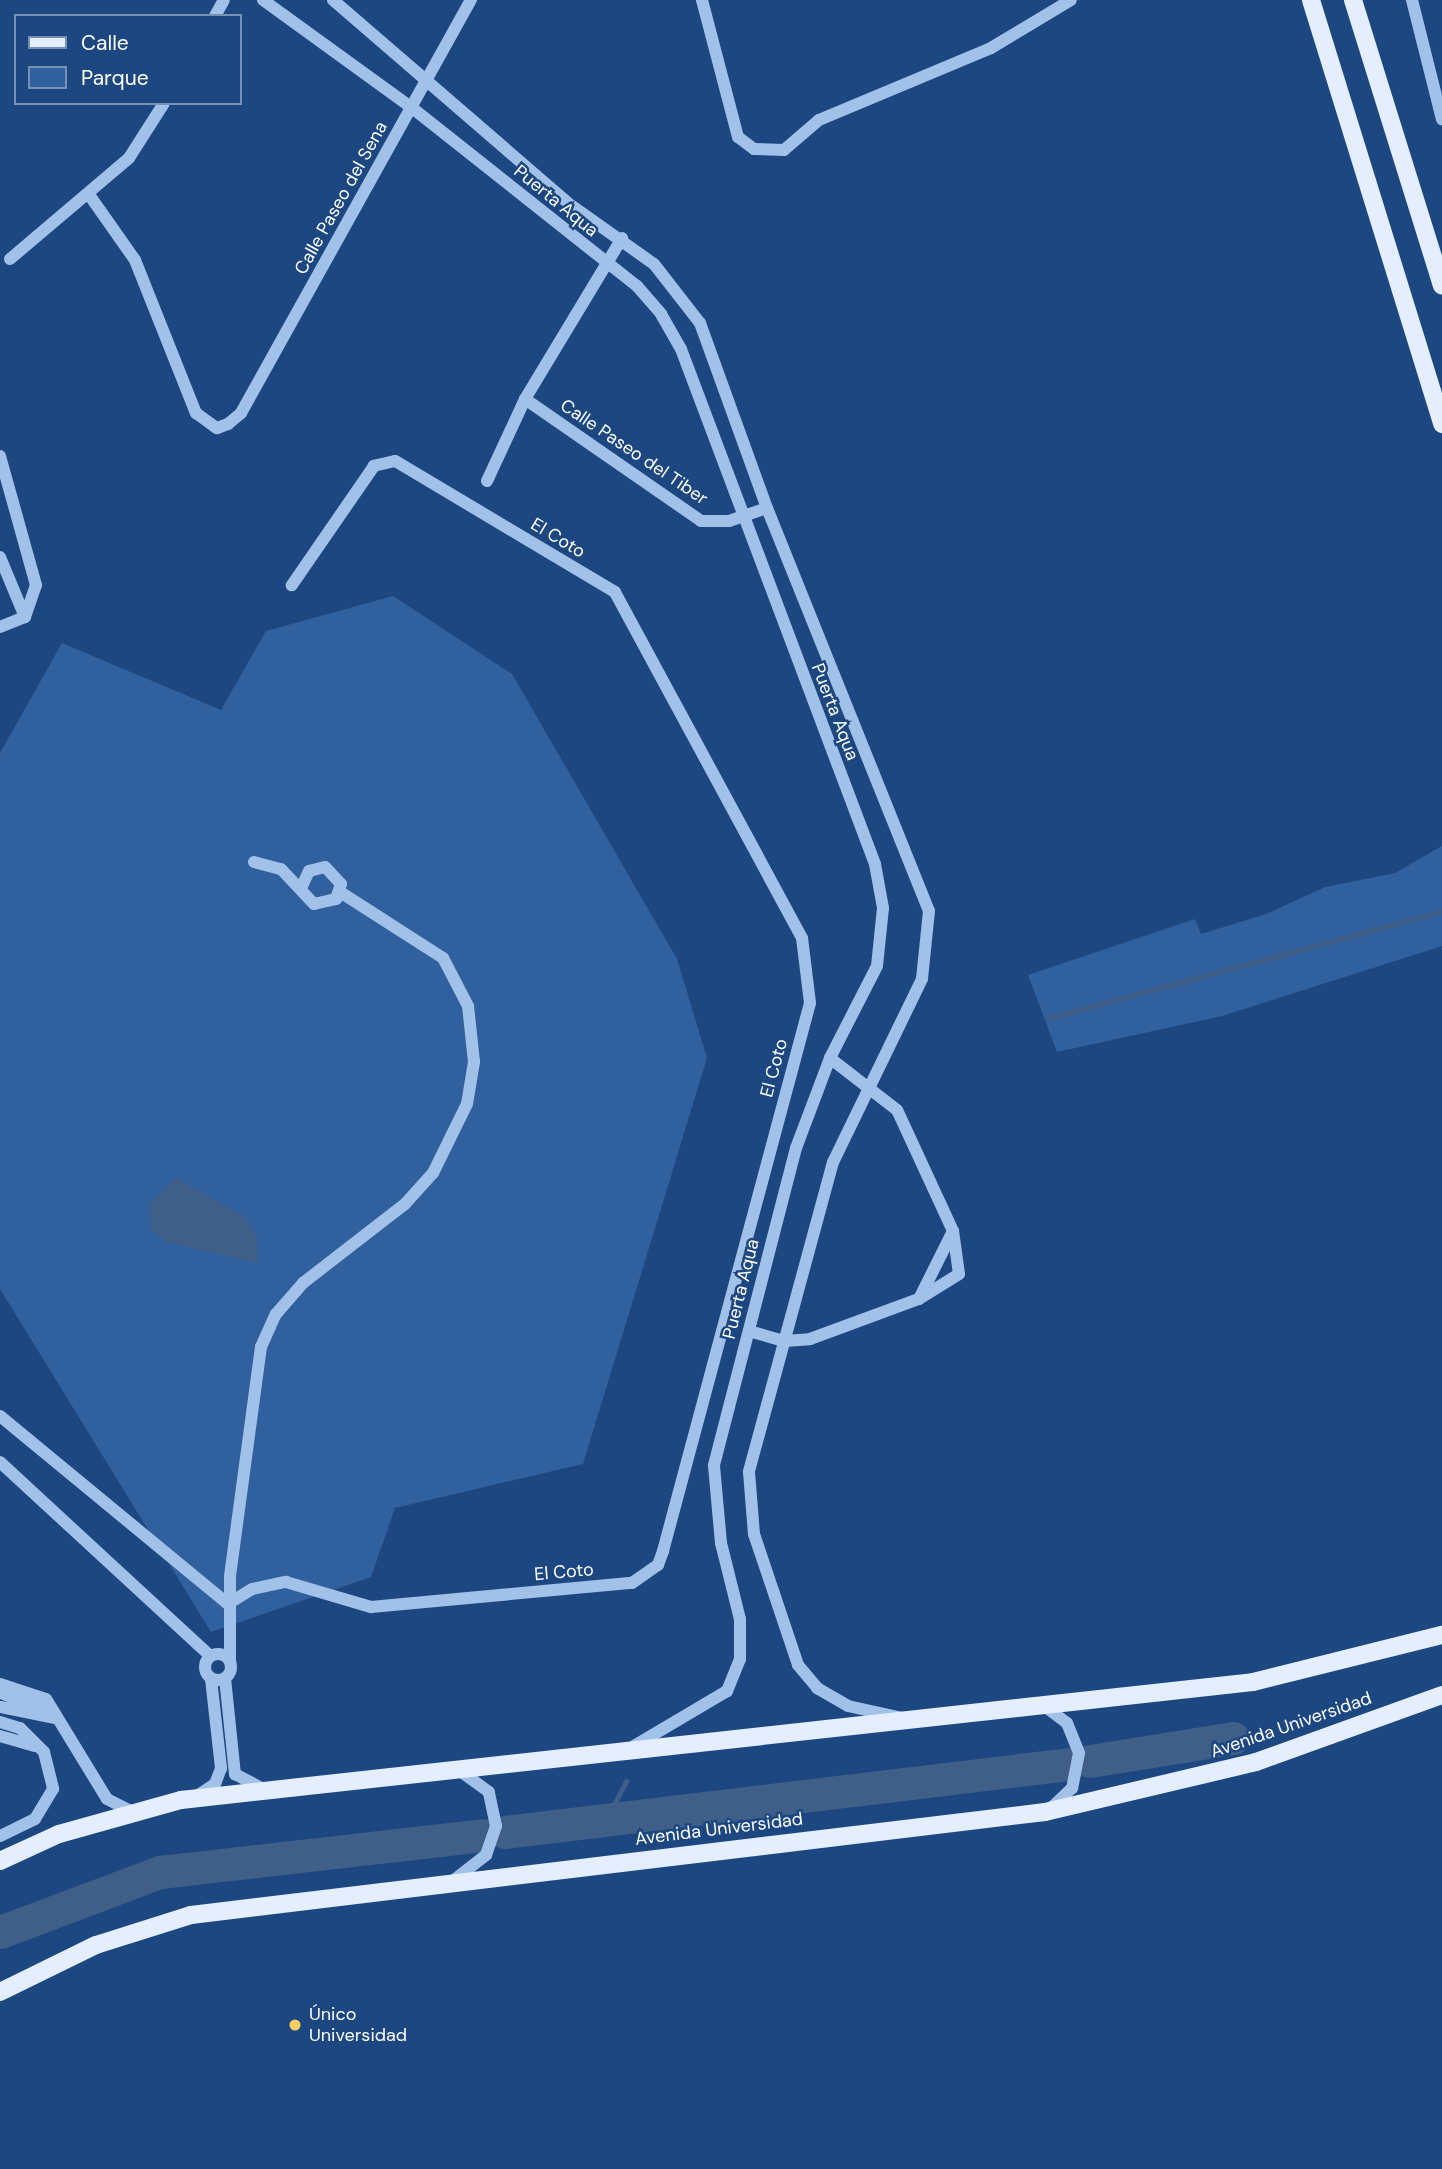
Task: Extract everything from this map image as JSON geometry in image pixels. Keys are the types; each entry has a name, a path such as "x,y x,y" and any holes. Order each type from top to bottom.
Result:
{"main road":[{"path":"1311,0 1442,424"},
{"path":"1353,0 1442,285"},
{"path":"0,1861 132,1812 191,1799 634,1746 1253,1682 1442,1635"},
{"name":"Avenida Universidad","path":"0,1992 96,1945 191,1915 454,1880 1045,1812 1256,1762 1442,1695"}],"street":[{"name":"Puerta Aqua","path":"263,0 411,107 636,286 681,349 742,518 875,864 883,908 877,966 830,1058 796,1148 715,1466 721,1543 740,1619 740,1659 727,1691 634,1746"},
{"name":"Puerta Aqua","path":"333,0 572,206 622,238 661,272 700,323 767,508 929,911 922,979 833,1162 749,1472 754,1534 798,1665 817,1688 848,1706 902,1718"},
{"name":"Calle Paseo del Sena","path":"90,196 135,260 196,413 217,428 242,413 411,107 423,77 471,0"},
{"path":"702,0 738,137 754,149 784,150 819,120 991,48 1071,0"},
{"path":"1412,0 1442,119"},
{"path":"10,260 90,196 129,158 163,105"},
{"path":"487,481 525,399 605,262 622,238"},
{"name":"Calle Paseo del Tiber","path":"525,399 701,521 742,518 767,508"},
{"path":"0,456 36,585 25,617 0,627"},
{"name":"El Coto","path":"228,1604 275,1583 379,1607 632,1583 658,1565 812,981 802,938 615,592 395,461 373,466 292,585"},
{"path":"0,556 25,617"},
{"path":"254,862 282,869 302,886 308,900 322,906 340,892"},
{"path":"302,886 309,871 325,867 338,876 340,892"},
{"path":"267,1790 235,1774 225,1678 230,1660 228,1604 261,1347 276,1314 303,1283 405,1204 433,1173 467,1104 474,1062 468,1006 443,958 340,892"},
{"path":"749,1331 784,1341 810,1339 919,1299 959,1274 953,1231 897,1110 830,1058"},
{"path":"919,1299 953,1231"},
{"path":"0,1416 228,1604"},
{"path":"0,1462 210,1656 230,1660"},
{"path":"191,1799 209,1791 221,1768 211,1679 204,1668 210,1656"},
{"path":"211,1679 225,1678"},
{"path":"0,1688 0,1713"},
{"path":"0,1688 58,1719 107,1799 132,1812"},
{"path":"1041,1703 1067,1723 1079,1753 1072,1788 1045,1812"},
{"path":"1,1707 58,1719"},
{"path":"0,1722 20,1728 44,1752 52,1772 50,1803 36,1819 0,1836"},
{"path":"0,1736 44,1752"},
{"path":"450,1768 480,1781 489,1792 496,1826 486,1855 454,1880"}],"green space":[{"path":"393,596 512,674 677,959 707,1058 583,1464 395,1508 371,1577 211,1632 0,1289 0,753 62,643 221,710 266,631"},
{"path":"1442,846 1442,946 1222,1016 1057,1052 1028,975 1195,919 1201,934 1266,914 1325,887 1395,873"}],"shaded area":[{"path":"176,1178 246,1218 257,1238 258,1263 167,1242 151,1229 150,1203"}],"waterway":[{"path":"1049,1018 1442,911"},
{"path":"1090,1761 1233,1738"},
{"path":"505,1832 1069,1764"},
{"path":"605,1822 626,1781"},
{"path":"0,1932 160,1872 483,1835"}],"place":[{"name":"Único Universidad","path":"295,2025"}]}
